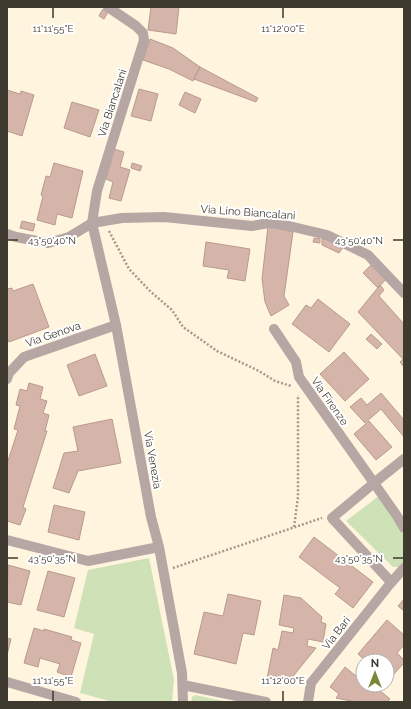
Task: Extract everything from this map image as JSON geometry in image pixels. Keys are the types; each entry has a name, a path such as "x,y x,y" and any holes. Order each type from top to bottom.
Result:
{"street":[{"name":"Via Biancalani","path":"97,222 97,191 144,40 143,33 136,26 108,7"},
{"name":"Via Lino Biancalani","path":"97,222 122,218 164,217 252,226 268,223 285,225 327,235 368,255 404,293"},
{"path":"7,234 48,243 69,237 97,222"},
{"name":"Via Venezia","path":"97,222 151,517 159,547 182,673 183,702"},
{"name":"Via Genova","path":"7,379 9,374 24,357 116,325"},
{"name":"Via Firenze","path":"274,329 296,362 301,388 374,483 398,516 404,528"},
{"path":"391,582 332,518 404,459"},
{"path":"7,540 88,561 159,547"},
{"name":"Via Bari","path":"308,702 311,683 391,582 404,568"},
{"path":"7,682 76,702"},
{"path":"183,685 266,702"}],"path":[{"path":"97,222 110,231 129,269 151,292 172,310 183,327 217,351 259,371 275,382 301,388 298,497 294,527"},
{"path":"163,571 325,517 332,518"}],"green space":[{"path":"380,495 404,536 404,562 399,567 393,567 346,521"},
{"path":"149,558 174,680 172,702 113,702 80,693 94,634 74,628 88,570"},
{"path":"195,695 228,702 191,702 192,697"}],"building":[{"path":"151,7 179,7 176,34 148,30"},
{"path":"103,9 108,12 104,19 99,16"},
{"path":"150,39 173,48 200,67 193,81 169,69 143,60"},
{"path":"200,67 258,98 256,102 194,79"},
{"path":"139,89 158,94 151,121 131,116"},
{"path":"7,90 20,94 21,91 34,95 22,136 7,131"},
{"path":"185,92 201,99 195,113 179,105"},
{"path":"72,102 99,110 90,137 64,128"},
{"path":"114,149 124,152 120,167 130,170 121,201 109,198 113,182 106,179"},
{"path":"54,163 83,171 72,218 57,214 55,225 37,220 46,176 50,177"},
{"path":"132,163 142,166 140,171 131,168"},
{"path":"22,221 35,224 33,231 20,228"},
{"path":"268,226 293,232 284,296 289,305 271,316 265,302 262,279"},
{"path":"314,238 320,239 320,243 313,242"},
{"path":"322,239 331,240 343,247 339,253 322,245"},
{"path":"206,242 250,249 245,281 227,278 229,270 203,266"},
{"path":"371,265 386,279 378,288 363,273"},
{"path":"33,284 49,327 9,342 7,337 7,289 12,288 13,291"},
{"path":"380,285 384,290 379,296 404,324 403,359 358,312"},
{"path":"318,299 350,324 329,352 292,324 306,305 311,308"},
{"path":"371,334 382,344 377,349 366,339"},
{"path":"344,352 369,379 345,401 320,374"},
{"path":"95,354 107,386 79,396 67,365"},
{"path":"404,358 404,367 400,362"},
{"path":"29,383 43,387 40,399 47,401 43,413 49,415 45,431 47,431 23,507 26,509 20,525 7,521 7,464 18,430 14,429 20,406 16,405 20,389 27,391"},
{"path":"381,393 404,420 404,437 381,409 365,423 350,407 361,398 367,405"},
{"path":"112,419 121,463 78,471 69,493 53,488 64,453 78,451 73,427"},
{"path":"369,421 392,447 376,460 354,434"},
{"path":"54,505 85,512 79,540 48,532"},
{"path":"314,537 373,582 353,608 335,594 340,588 299,557"},
{"path":"8,565 30,571 21,605 7,602"},
{"path":"48,571 75,578 64,617 37,610"},
{"path":"228,594 261,601 254,635 243,633 236,664 194,654 204,612 223,616"},
{"path":"284,595 301,598 322,617 321,622 326,624 323,642 308,639 307,646 316,648 286,685 267,679 273,648 278,650 282,631 293,633 294,628 279,625"},
{"path":"404,599 404,611 398,606"},
{"path":"387,620 404,635 404,647 403,646 397,653 404,660 404,663 395,673 395,653 359,653"},
{"path":"34,628 44,631 44,629 72,637 71,640 81,643 71,677 57,672 60,664 40,658 38,667 24,663"},
{"path":"7,638 11,639 7,655"},
{"path":"345,667 355,675 355,693 383,693 390,699 387,702 356,702 336,698 339,694 330,687"}]}
